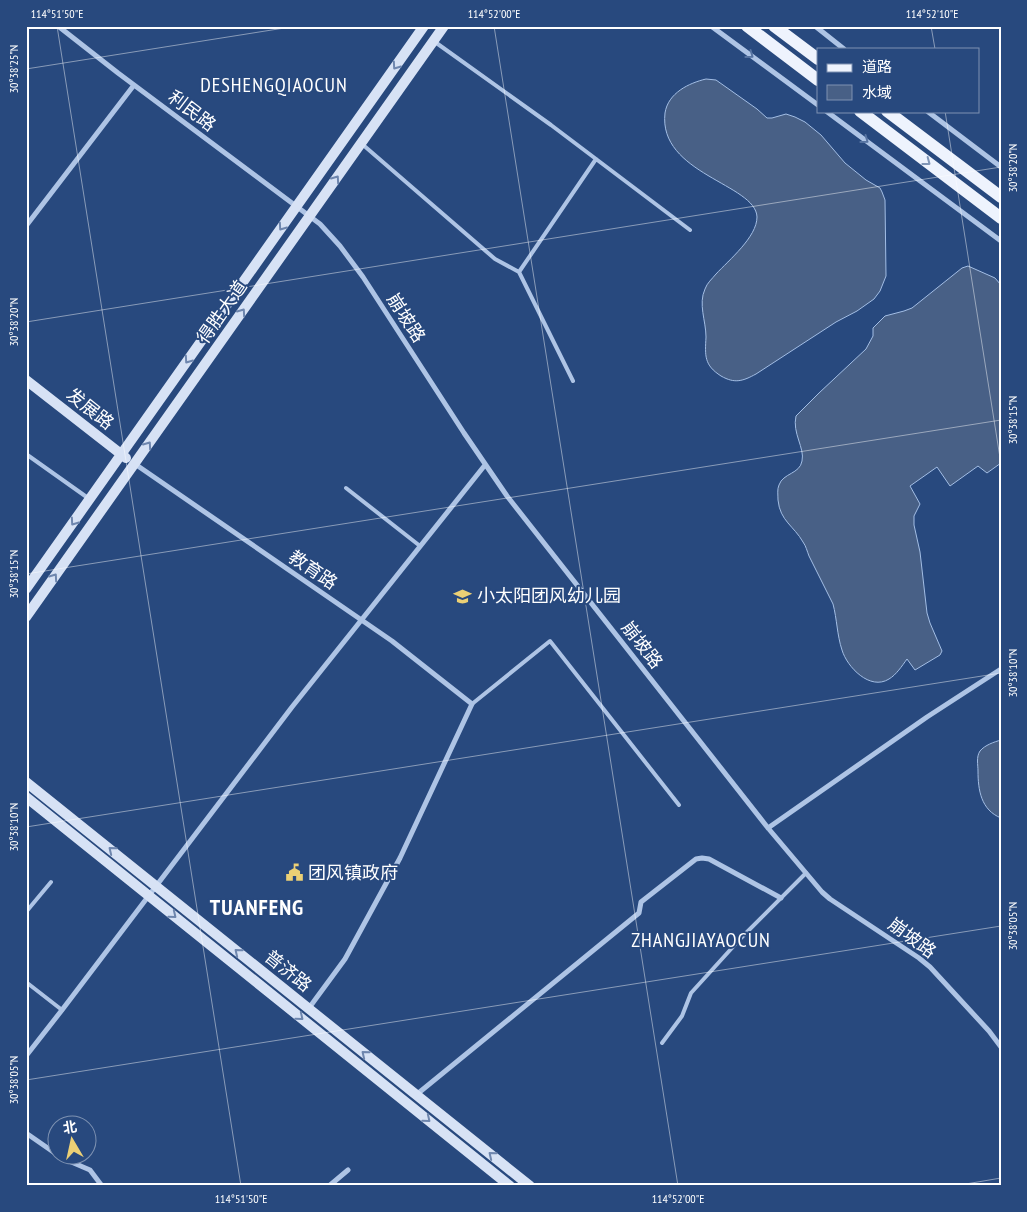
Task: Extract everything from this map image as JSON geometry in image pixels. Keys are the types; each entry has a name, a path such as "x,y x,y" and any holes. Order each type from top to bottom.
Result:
{"main road":[{"name":"得胜大道","path":"26,589 424,26"},
{"name":"得胜大道","path":"26,617 444,26"},
{"path":"747,26 817,79"},
{"path":"774,26 817,58"},
{"path":"861,112 1001,218"},
{"path":"888,112 1001,197"},
{"name":"发展路","path":"26,380 134,464"},
{"name":"普济路","path":"26,782 530,1186"},
{"name":"普济路","path":"26,797 510,1186"}],"street":[{"name":"利民路","path":"58,26 310,216"},
{"path":"711,26 817,104"},
{"path":"815,26 843,48"},
{"path":"26,226 134,85"},
{"path":"827,112 1001,241"},
{"path":"928,112 1001,167"},
{"name":"崩坡路","path":"310,216 340,246 358,269 485,465 513,503 768,828 822,892 834,902 919,958 989,1031 1001,1047"},
{"name":"教育路","path":"134,464 392,641 472,704"},
{"path":"26,1056 286,715 485,465"},
{"path":"768,828 927,717 1001,669"},
{"path":"309,1008 345,959 395,866 472,704"},
{"path":"416,1095 638,912 641,902 696,859 709,859 781,898"},
{"path":"26,1133 62,1158 90,1170 102,1186"},
{"path":"329,1186 348,1170"}],"lane":[{"path":"433,41 551,124 690,230"},
{"path":"361,143 495,259 520,272 573,381"},
{"path":"520,272 596,159"},
{"path":"26,454 90,499"},
{"path":"346,488 420,546"},
{"path":"472,704 550,641 679,805"},
{"path":"662,1043 682,1016 691,993 741,938 806,872"},
{"path":"26,912 51,882"},
{"path":"26,982 62,1010"}],"water":[{"path":"706,79 716,80 767,118 786,114 805,122 821,135 845,163 866,180 880,188 885,200 886,276 880,291 874,299 756,374 739,381 721,376 711,368 707,360 702,301 708,283 747,240 756,225 757,217 752,206 741,195 691,164 676,150 667,134 665,113 670,100 686,86"},
{"path":"968,266 995,278 1001,285 1001,463 987,473 978,466 950,486 937,467 910,486 920,504 914,516 914,525 920,552 927,613 942,651 940,655 915,670 907,659 892,677 882,682 874,682 867,680 854,670 845,657 839,639 833,604 804,544 781,513 778,487 784,478 801,465 802,451 796,428 796,416 866,349 873,336 873,328 885,316 912,308 962,268"},
{"path":"1001,740 1001,818 989,810 982,799 979,785 978,761 979,753 982,749"}],"place":[{"name":"小太阳团风幼儿园","path":"463,596"},
{"name":"团风镇政府","path":"294,873"}],"district":[{"name":"DESHENGQIAOCUN","path":"274,85"},
{"name":"TUANFENG","path":"257,907"},
{"name":"ZHANGJIAYAOCUN","path":"701,940"}]}
